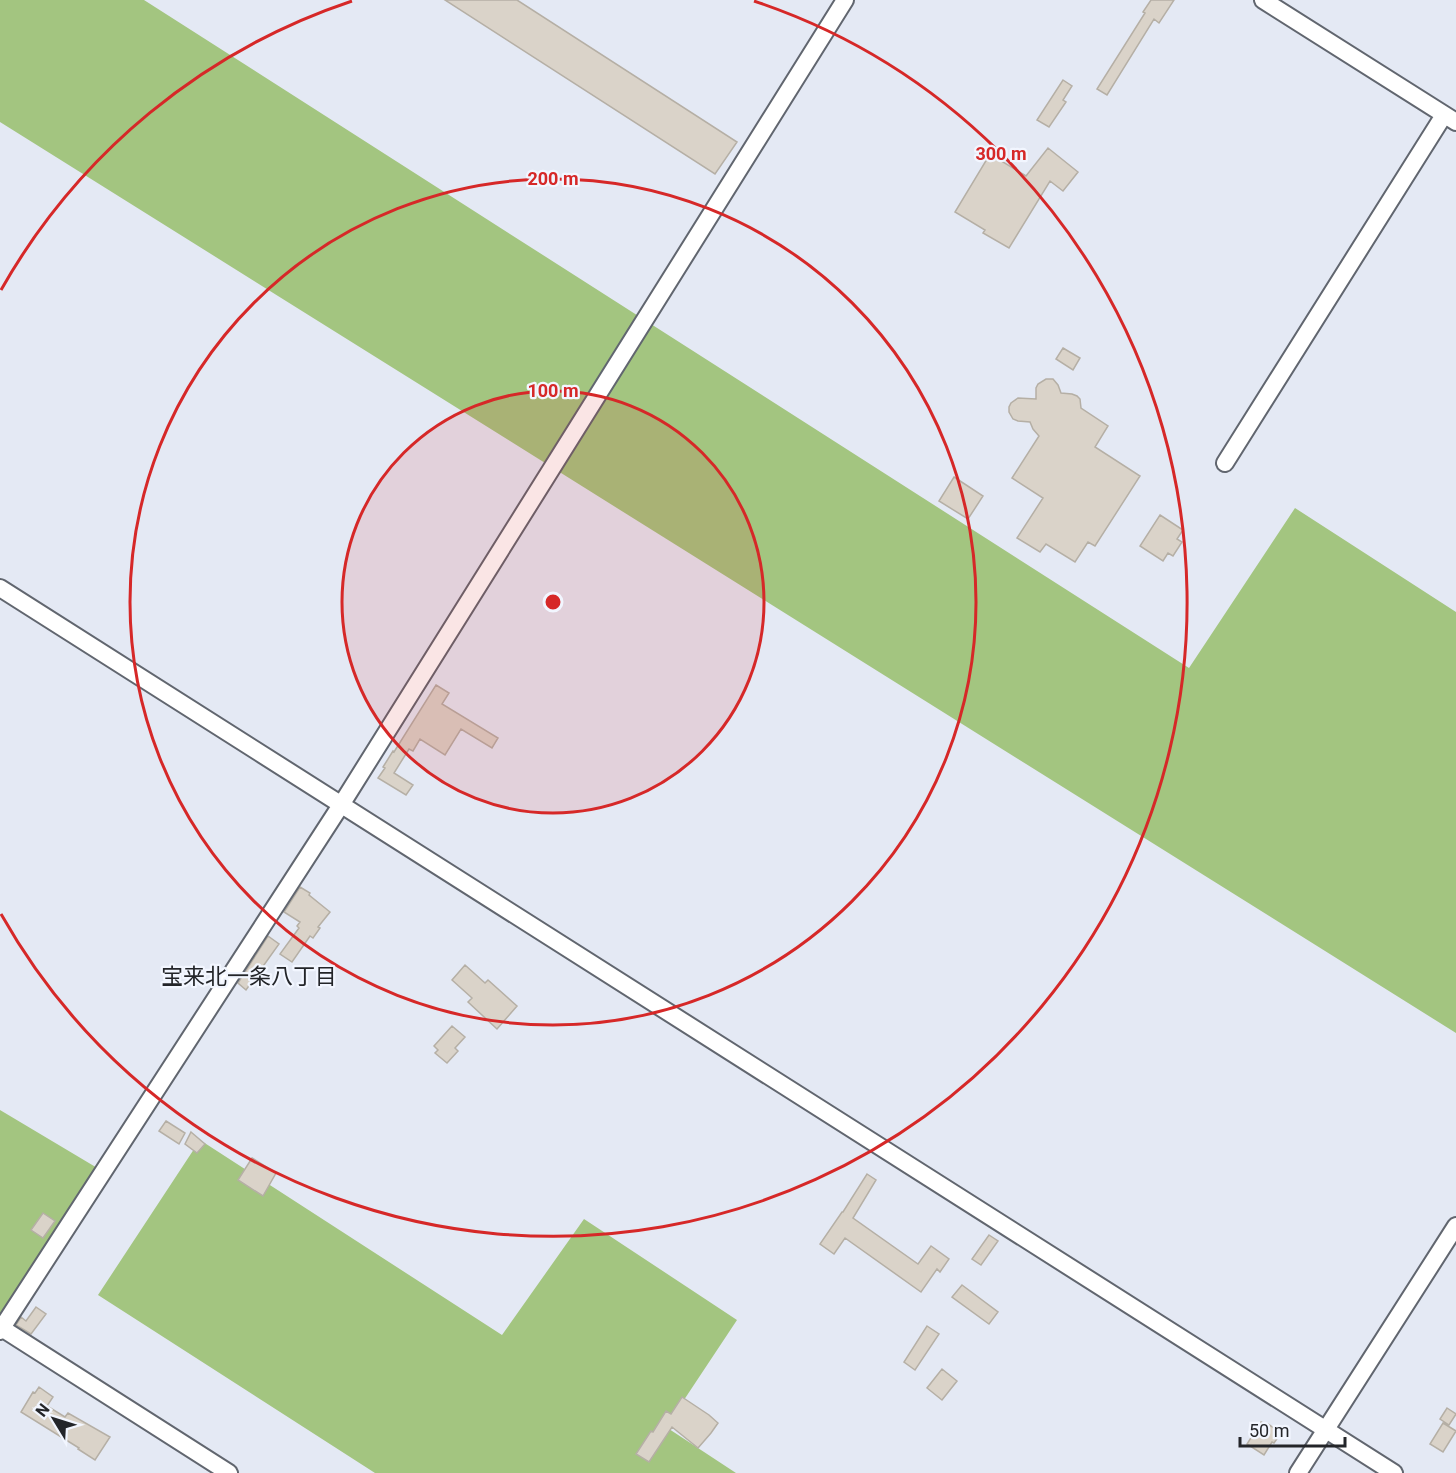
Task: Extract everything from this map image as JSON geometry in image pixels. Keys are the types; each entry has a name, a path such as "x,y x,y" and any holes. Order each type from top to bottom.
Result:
{"street":[{"path":"229,1473 1,1329 341,805 844,0"},
{"path":"1225,463 1450,118 1263,0"},
{"path":"0,588 1394,1473"},
{"path":"1298,1473 1456,1226"}],"green space":[{"path":"0,0 144,0 1189,668 1295,508 1456,612 1456,1033 0,122"},
{"path":"0,1110 104,1172 0,1329"},
{"path":"200,1140 502,1335 584,1219 737,1320 666,1427 736,1473 375,1473 98,1295"}],"building":[{"path":"445,0 517,0 737,142 715,174"},
{"path":"1151,0 1174,0 1159,23 1154,19 1107,95 1097,89"},
{"path":"1063,80 1072,86 1063,100 1066,102 1049,127 1037,120"},
{"path":"1048,148 1078,172 1063,191 1050,181 1009,248 983,233 985,230 955,212 990,154 1026,176"},
{"path":"1063,348 1080,358 1073,370 1056,359"},
{"path":"1046,379 1053,379 1061,393 1077,396 1080,399 1081,408 1108,426 1095,447 1140,476 1095,546 1088,542 1075,562 1046,544 1040,552 1017,538 1043,498 1012,478 1039,436 1030,422 1013,419 1009,407 1018,398 1036,399 1038,384"},
{"path":"954,477 983,496 968,519 939,501"},
{"path":"1160,515 1183,530 1177,539 1182,542 1173,556 1168,553 1163,561 1140,546"},
{"path":"436,685 449,693 442,704 498,738 492,748 461,729 445,755 420,739 413,751 409,749 394,773 413,785 406,795 378,778"},
{"path":"300,887 330,912 318,927 320,928 313,938 310,936 292,962 280,954 299,928 297,926 300,922 284,912"},
{"path":"268,936 279,944 246,990 238,983"},
{"path":"465,965 485,983 488,980 517,1006 497,1029 468,1002 472,998 452,980"},
{"path":"452,1026 465,1037 455,1048 458,1051 447,1063 435,1053 438,1050 434,1046"},
{"path":"166,1121 185,1133 179,1144 159,1131"},
{"path":"191,1132 205,1144 197,1153 185,1144"},
{"path":"252,1158 276,1173 263,1196 238,1180"},
{"path":"867,1174 876,1180 853,1218 918,1264 931,1246 949,1259 940,1272 937,1269 921,1292 845,1238 834,1254 820,1244"},
{"path":"43,1213 55,1221 43,1238 31,1230"},
{"path":"989,1235 998,1241 981,1265 972,1259"},
{"path":"962,1285 998,1312 989,1324 952,1297"},
{"path":"36,1307 46,1314 31,1334 16,1325 21,1317 26,1321"},
{"path":"927,1326 939,1334 915,1370 904,1362"},
{"path":"942,1369 957,1381 942,1400 927,1388"},
{"path":"39,1387 53,1397 47,1406 65,1417 68,1413 110,1437 95,1460 21,1412 33,1392 35,1393"},
{"path":"682,1397 718,1423 711,1433 698,1448 672,1427 649,1462 636,1454 666,1411 671,1414"},
{"path":"1447,1408 1456,1414 1449,1425 1440,1419"},
{"path":"1261,1422 1281,1433 1264,1455 1247,1444"},
{"path":"1443,1423 1456,1431 1443,1452 1430,1444"}],"district":[{"name":"宝来北一条八丁目","path":"249,976"}]}
